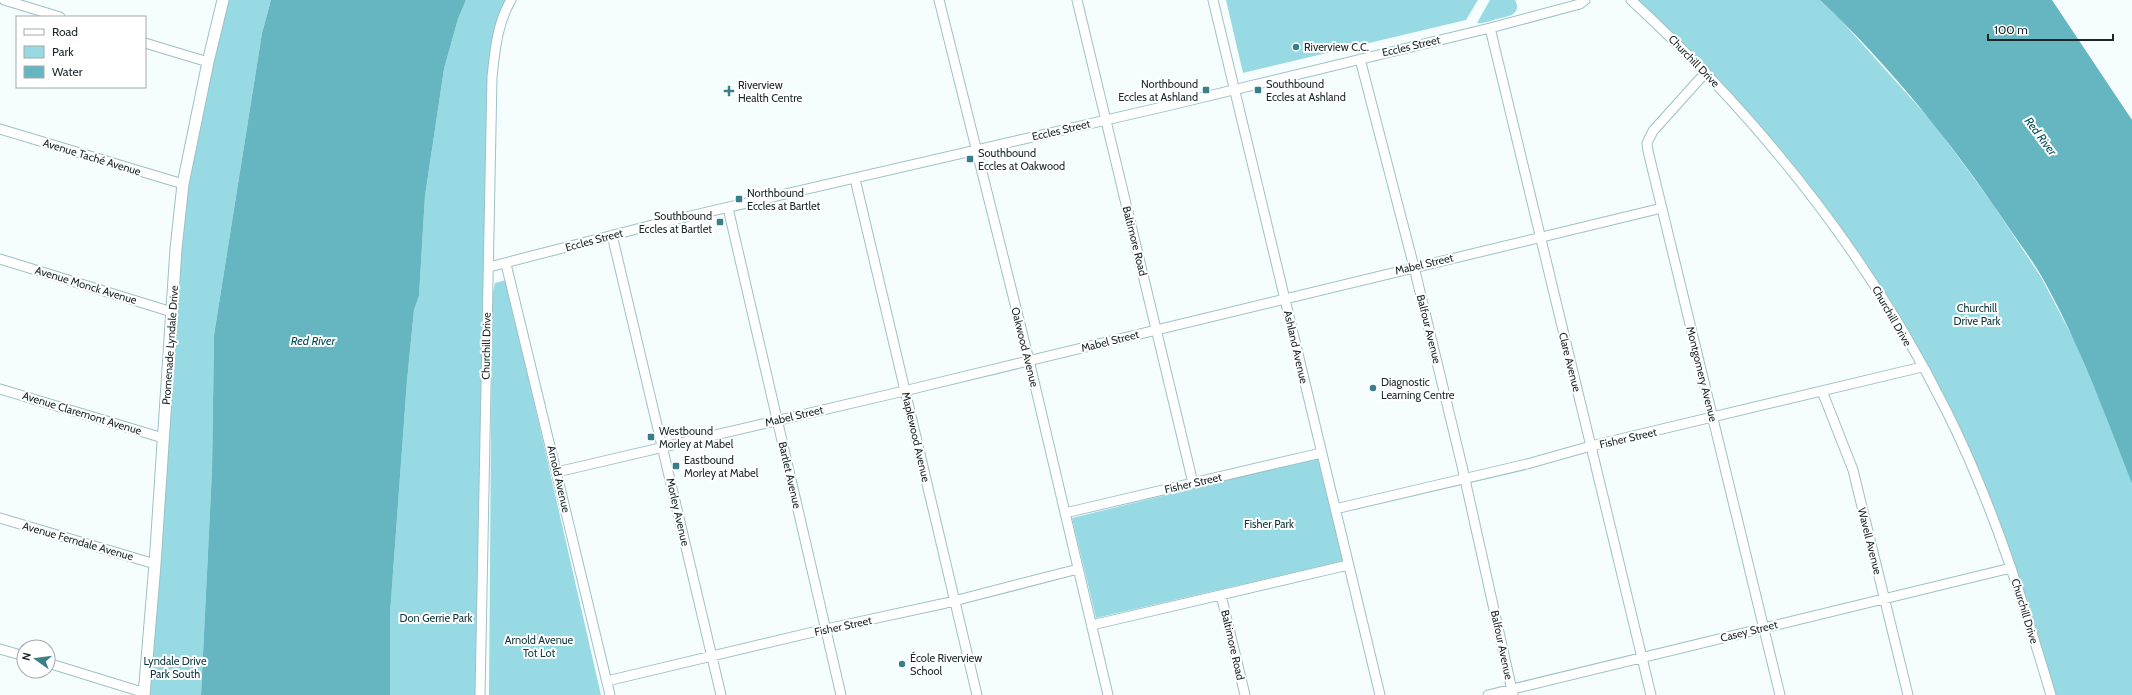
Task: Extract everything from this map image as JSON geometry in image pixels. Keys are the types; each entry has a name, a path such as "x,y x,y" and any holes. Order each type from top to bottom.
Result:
{"street":[{"path":"4,0 57,16"},
{"name":"Promenade Lyndale Drive","path":"144,694 156,564 176,249 184,184 208,62 223,0"},
{"name":"Churchill Drive","path":"480,695 486,315 489,267 492,77 496,38 501,22 511,0"},
{"name":"Oakwood Avenue","path":"939,0 975,149 1029,360 1108,695"},
{"name":"Baltimore Road","path":"1077,0 1192,483"},
{"name":"Ashland Avenue","path":"1213,0 1380,695"},
{"name":"Eccles Street","path":"489,267 506,264 612,235 855,179 975,149 1105,120 1490,28 1580,4 1586,0"},
{"name":"Churchill Drive","path":"1631,0 1706,72 1770,144 1821,208 1868,275 1946,410 1965,451 2011,568 2051,695"},
{"name":"Clare Avenue","path":"1490,28 1651,695"},
{"path":"146,43 208,62"},
{"name":"Balfour Avenue","path":"1360,59 1414,267 1465,478 1512,692"},
{"name":"Montgomery Avenue","path":"1706,72 1650,135 1647,143 1780,695"},
{"name":"Avenue Taché Avenue","path":"0,129 184,184"},
{"name":"Maplewood Avenue","path":"855,179 977,695"},
{"name":"Bartlet Avenue","path":"728,208 841,695"},
{"name":"Mabel Street","path":"557,472 777,419 904,391 1662,208"},
{"name":"Morley Avenue","path":"612,235 721,695"},
{"name":"Avenue Monck Avenue","path":"0,259 172,312"},
{"name":"Arnold Avenue","path":"506,264 610,695"},
{"name":"Fisher Street","path":"1335,509 1527,464 1591,446 1922,367"},
{"name":"Avenue Claremont Avenue","path":"0,389 163,438"},
{"name":"Wavell Avenue","path":"1822,391 1852,470 1908,695"},
{"name":"Fisher Street","path":"1065,513 1321,453"},
{"name":"Avenue Ferndale Avenue","path":"0,518 156,564"},
{"path":"1092,625 1348,565"},
{"name":"Casey Street","path":"1488,695 1512,692 1642,657 2011,568"},
{"name":"Fisher Street","path":"607,681 826,629 955,601 1078,570"},
{"name":"Baltimore Road","path":"1221,594 1245,695"},
{"path":"0,649 16,654"},
{"path":"56,666 144,694"}],"green space":[{"name":"Lyndale Drive Park South","path":"223,0 271,0 262,33 214,335 212,470 201,695 144,695 183,184"},
{"name":"Don Gerrie Park","path":"466,0 511,0 496,37 480,695 390,695 390,614 407,381 414,310 419,296 425,196 444,69 458,19"},
{"name":"Riverview C.C.","path":"1226,0 1478,0 1466,20 1243,73"},
{"path":"1490,0 1515,0 1517,9 1509,16 1484,23 1477,23"},
{"name":"Churchill Drive Park","path":"1631,0 1820,0 1839,18 1934,124 1992,203 2041,277 2075,342 2101,403 2132,484 2132,695 2051,695 2019,588 1965,451 1868,275 1770,144"},
{"name":"Arnold Avenue Tot Lot","path":"506,280 601,695 489,695 492,297 495,283"},
{"name":"Fisher Park","path":"1318,458 1344,561 1096,618 1072,518"}],"water":[{"name":"Red River","path":"271,0 466,0 458,19 444,69 425,196 419,296 414,310 407,381 390,614 390,695 201,695 212,470 214,335 262,33"},
{"name":"Red River","path":"1820,0 2052,0 2132,120 2132,484 2080,353 2042,277 2033,263 1985,192 1941,134 1871,51"}],"place":[{"name":"Riverview C.C.","path":"1296,47"},
{"name":"Northbound Eccles at Ashland","path":"1206,90"},
{"name":"Southbound Eccles at Ashland","path":"1258,90"},
{"name":"Riverview Health Centre","path":"729,91"},
{"name":"Southbound Eccles at Oakwood","path":"970,159"},
{"name":"Northbound Eccles at Bartlet","path":"739,199"},
{"name":"Southbound Eccles at Bartlet","path":"720,222"},
{"name":"Diagnostic Learning Centre","path":"1373,388"},
{"name":"Westbound Morley at Mabel","path":"651,437"},
{"name":"Eastbound Morley at Mabel","path":"676,466"},
{"name":"École Riverview School","path":"902,664"}]}
